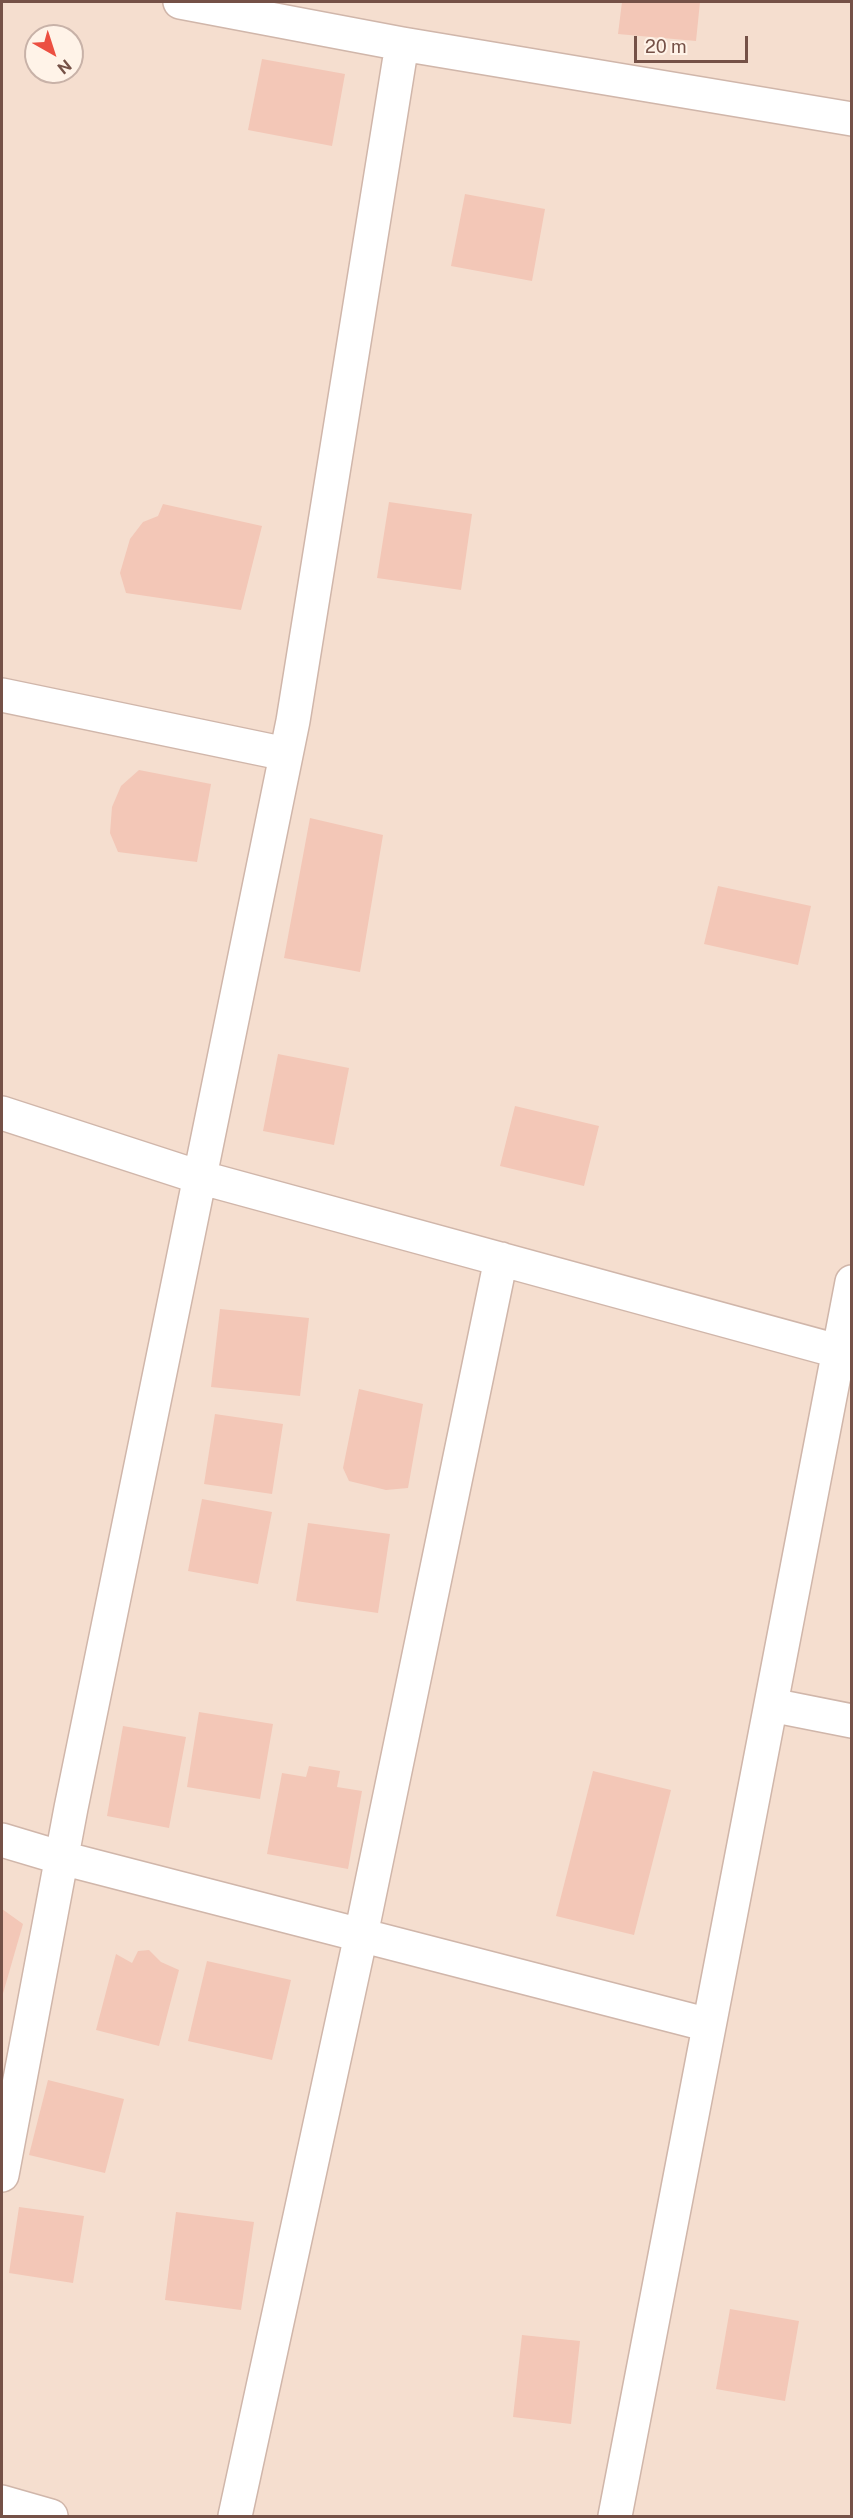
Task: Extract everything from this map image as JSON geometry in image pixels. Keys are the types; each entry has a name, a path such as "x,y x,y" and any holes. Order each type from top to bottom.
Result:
{"street":[{"path":"180,2 402,44 852,118"},
{"path":"2,2175 62,1858 286,754 402,44"},
{"path":"2,695 286,754"},
{"path":"2,1113 200,1177 845,1353"},
{"path":"235,2517 361,1935 501,1259"},
{"path":"615,2517 771,1705 845,1353 852,1282"},
{"path":"771,1705 852,1721"},
{"path":"2,1840 62,1858 709,2025"},
{"path":"2,2502 51,2517"}],"shaded area":[{"path":"2,2 851,2 851,2516 2,2516"}],"building":[{"path":"622,2 700,2 696,41 618,34"},
{"path":"262,59 345,74 332,146 248,130"},
{"path":"465,194 545,209 532,281 451,266"},
{"path":"389,502 472,514 461,590 377,578"},
{"path":"163,504 262,526 241,610 126,593 120,573 130,539 143,522 158,516"},
{"path":"139,770 211,784 197,862 118,852 110,833 112,807 121,786"},
{"path":"310,818 383,835 360,972 284,958"},
{"path":"718,886 811,906 798,965 704,944"},
{"path":"278,1054 349,1068 334,1145 263,1131"},
{"path":"515,1106 599,1126 584,1186 500,1166"},
{"path":"220,1309 309,1318 300,1396 211,1387"},
{"path":"359,1389 423,1404 408,1488 386,1490 349,1481 343,1468"},
{"path":"215,1414 283,1424 272,1494 204,1484"},
{"path":"202,1499 272,1512 258,1584 188,1571"},
{"path":"308,1523 390,1534 378,1613 296,1601"},
{"path":"199,1712 273,1724 260,1799 187,1787"},
{"path":"123,1726 186,1737 169,1828 107,1816"},
{"path":"309,1766 340,1771 337,1787 362,1791 348,1869 267,1854 282,1773 306,1777"},
{"path":"593,1771 671,1790 634,1935 556,1916"},
{"path":"2,1909 23,1924 2,1997"},
{"path":"149,1950 161,1962 179,1970 159,2046 96,2030 116,1954 132,1963 138,1951"},
{"path":"207,1961 291,1980 272,2060 188,2041"},
{"path":"48,2080 124,2099 105,2173 29,2155"},
{"path":"19,2207 84,2216 73,2283 9,2273"},
{"path":"176,2212 254,2222 241,2310 165,2300"},
{"path":"730,2309 799,2321 785,2401 716,2389"},
{"path":"522,2335 580,2341 571,2424 513,2417"}]}
